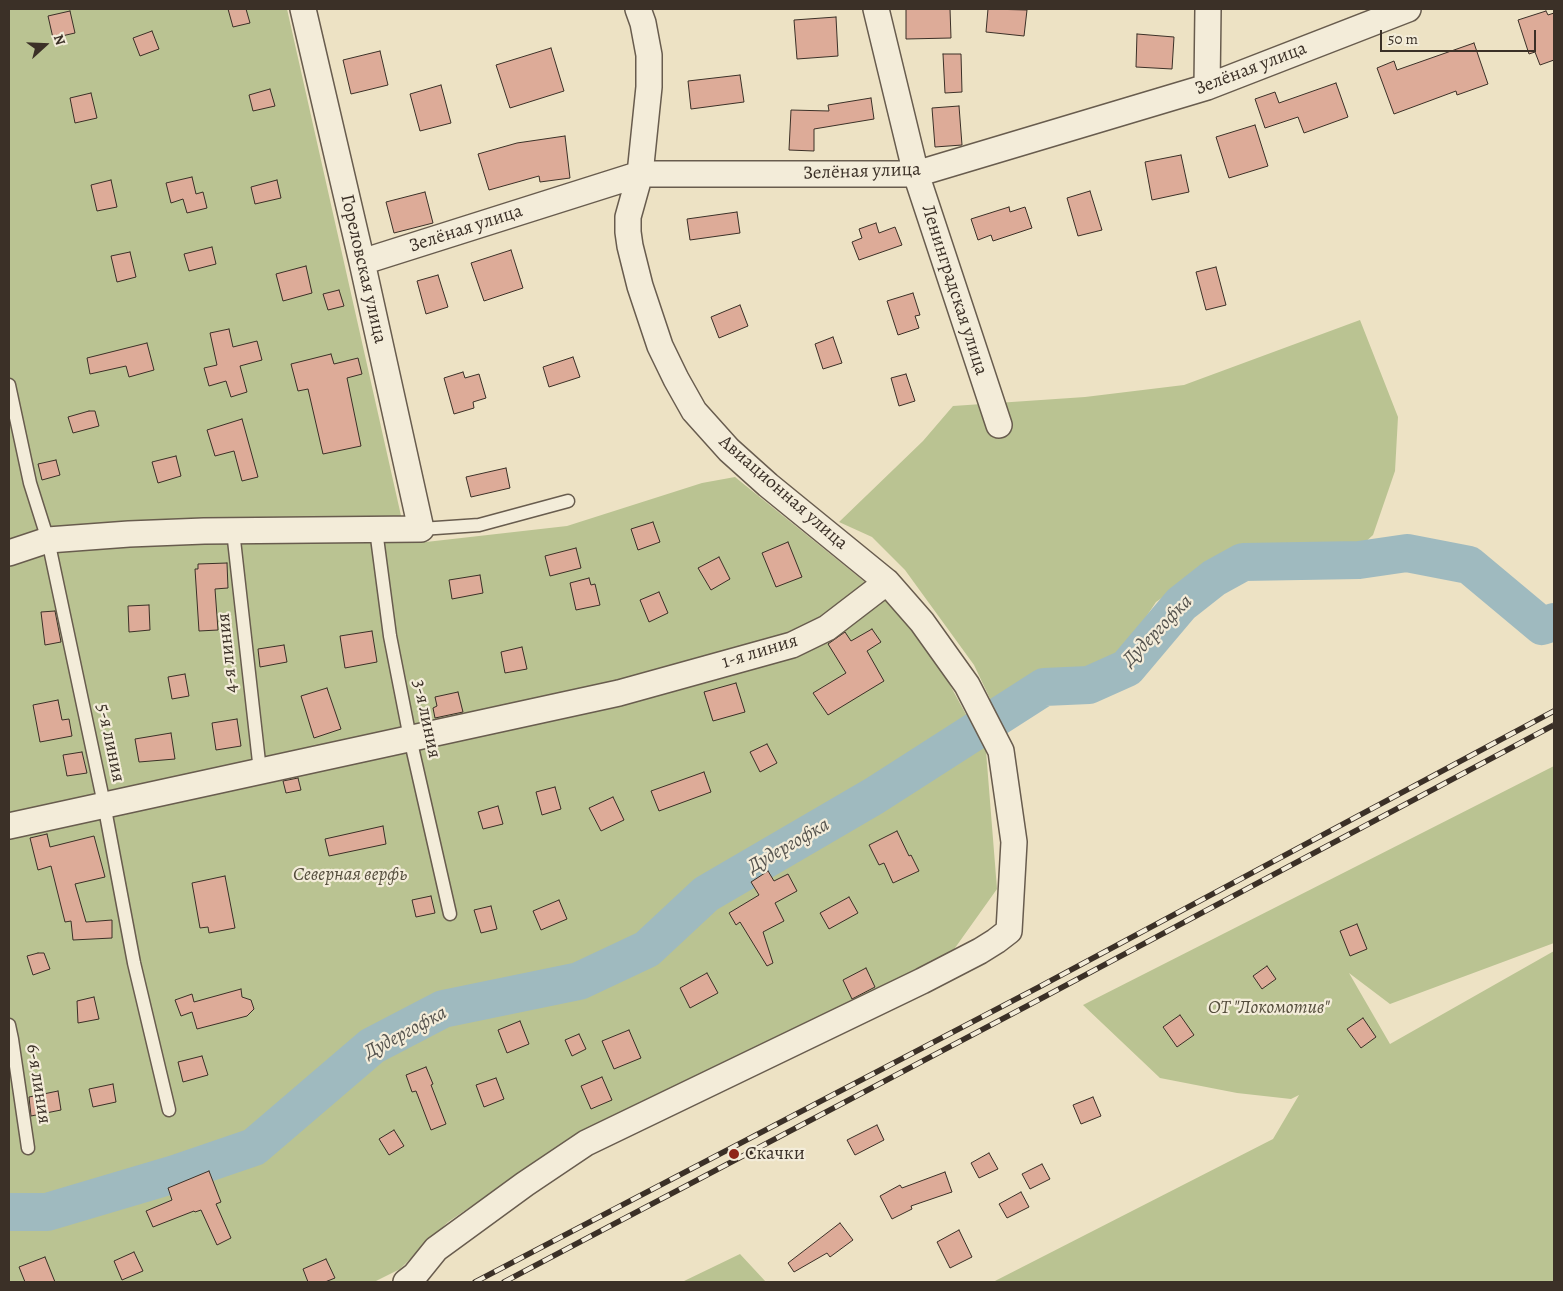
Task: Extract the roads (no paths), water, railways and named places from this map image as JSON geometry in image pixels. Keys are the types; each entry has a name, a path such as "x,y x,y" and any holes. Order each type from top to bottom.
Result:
{"street":[{"name":"Гореловская улица","path":"303,9 362,262 421,529"},
{"name":"Авиационная улица","path":"406,1282 415,1275 436,1249 525,1184 586,1143 922,981 996,941 1009,931 1014,842 1001,751 967,685 922,622 887,582 742,462 694,411 660,346 632,259 628,232 628,217 640,174 647,116 649,55 638,9"},
{"name":"Ленинградская улица","path":"876,9 916,174 999,425"},
{"path":"1207,87 1208,9"},
{"name":"Зелёная улица","path":"362,262 640,174 916,174 1207,87 1408,9"},
{"path":"9,552 48,540 129,534 204,531 421,529"},
{"name":"1-я линия","path":"9,826 620,693 792,645 827,628 887,582"}],"lane":[{"name":"5-я линия","path":"9,385 30,483 48,540 104,804 134,963 169,1110"},
{"path":"421,529 479,525 568,501"},
{"name":"3-я линия","path":"376,530 390,636 410,738 450,914"},
{"name":"4-я линия","path":"233,531 260,771"},
{"name":"6-я линия","path":"9,1025 28,1148"}],"waterway":[{"name":"Дудергофка","path":"9,1212 47,1212 175,1174 254,1147 372,1046 443,1009 579,981 647,949 706,894 874,796 1044,687 1089,685 1127,668 1181,604 1214,578 1243,562 1359,560 1407,553 1469,565 1542,626 1554,622"}],"railway":[{"path":"475,1282 1039,987 1554,711"},
{"path":"504,1282 1554,725"}],"place":[{"name":"Скачки","path":"734,1154"}],"park label":[{"name":"Северная верфь","path":"350,875"},
{"name":"ОТ \"Локомотив\"","path":"1269,1008"}]}
